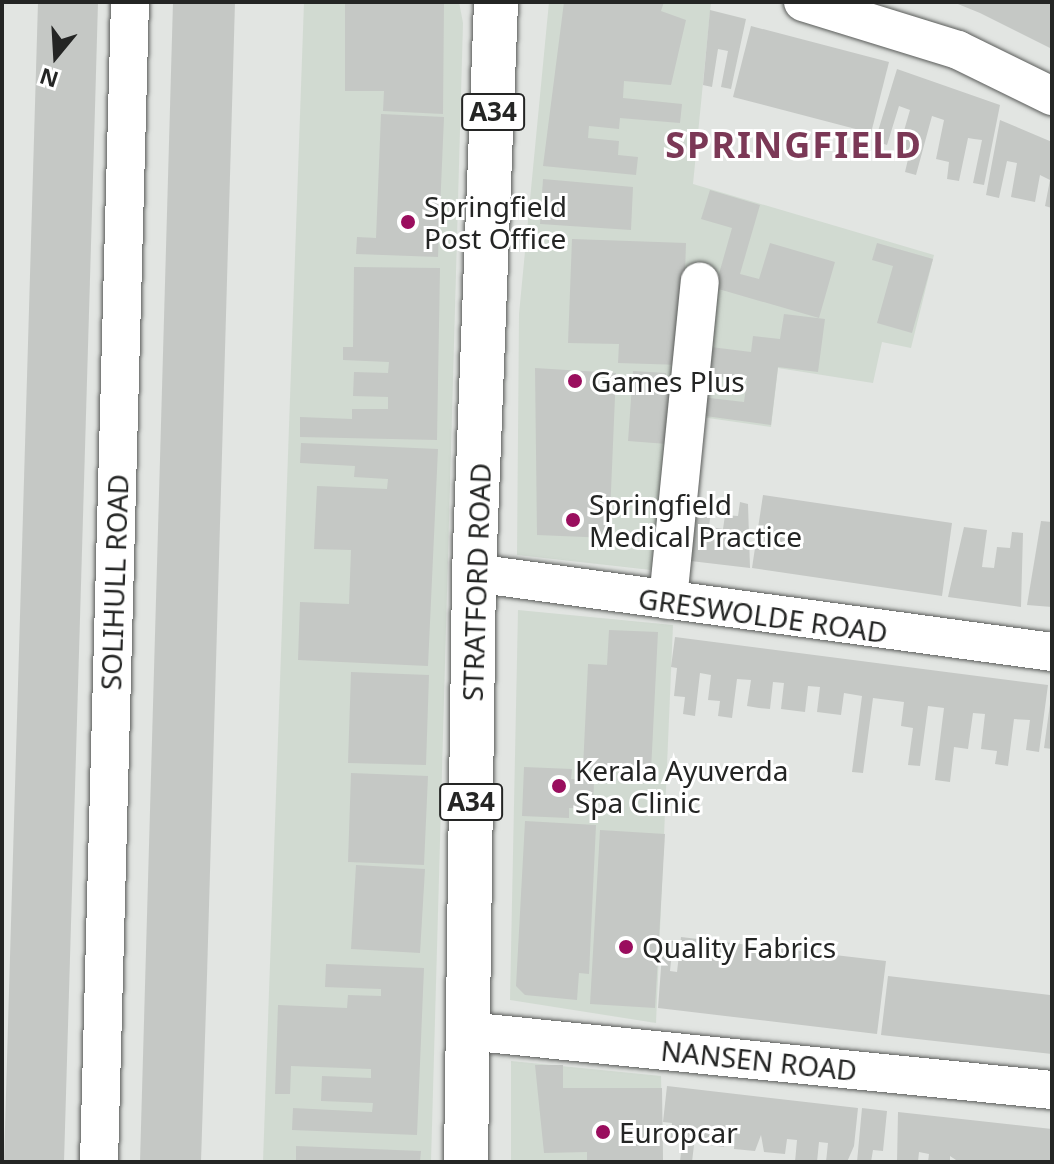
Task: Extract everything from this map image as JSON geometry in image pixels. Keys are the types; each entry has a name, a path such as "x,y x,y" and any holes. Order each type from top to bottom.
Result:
{"highway":[{"name":"STRATFORD ROAD","path":"466,1162 474,573 496,2"}],"street":[{"name":"SOLIHULL ROAD","path":"99,1162 130,2"},
{"path":"803,2 958,50 1052,96"},
{"path":"668,600 700,282"},
{"name":"GRESWOLDE ROAD","path":"474,573 1052,652"},
{"name":"NANSEN ROAD","path":"466,1031 1052,1090"}],"shaded area":[{"path":"304,2 459,2 463,23 431,1162 263,1162"},
{"path":"549,2 711,2 693,184 934,255 911,348 882,342 873,383 778,368 771,427 694,416 678,573 517,555 519,314"},
{"path":"518,610 673,625 656,1023 510,1000"},
{"name":"Europcar","path":"511,1061 661,1076 663,1162 511,1162"}],"building":[{"path":"38,2 98,2 94,143 64,1162 4,1162"},
{"path":"173,2 235,2 201,1162 140,1162"},
{"path":"345,2 444,2 443,114 383,111 384,91 345,91"},
{"path":"564,2 664,2 661,11 686,20 671,85 624,81 623,98 682,104 680,123 620,118 619,129 589,126 588,138 619,141 618,155 638,157 636,175 543,166"},
{"path":"953,2 1052,2 1052,49 980,13"},
{"path":"710,10 746,19 731,89 721,87 728,51 718,49 712,87 703,85"},
{"path":"751,26 889,62 871,133 733,97"},
{"path":"897,69 1000,105 984,185 973,183 982,140 968,138 959,181 947,179 949,162 936,159 944,120 932,116 916,175 905,172 910,151 899,148 910,110 899,106 887,145 875,141"},
{"path":"381,114 444,117 438,257 356,254 357,237 376,238"},
{"path":"1000,120 1052,142 1052,208 1045,206 1050,180 1040,175 1035,202 1011,197 1017,163 1007,161 999,198 986,195"},
{"path":"543,179 633,187 631,230 540,224"},
{"path":"710,190 760,205 740,274 759,279 770,243 835,262 819,318 715,288 732,228 701,219"},
{"path":"572,239 686,243 682,365 618,363 619,344 568,343"},
{"path":"877,243 933,259 912,333 877,323 893,266 872,260"},
{"path":"354,267 440,268 437,440 300,437 300,417 352,419 352,409 388,409 388,397 353,396 354,372 388,373 389,362 343,360 343,347 353,347"},
{"path":"784,314 825,319 818,372 778,367 771,425 698,415 701,397 744,402 747,380 699,374 703,346 751,352 753,336 780,339"},
{"path":"535,368 616,373 609,538 537,535"},
{"path":"633,371 666,373 664,391 683,392 667,444 628,441"},
{"path":"301,443 438,449 428,666 298,660 300,602 349,604 351,550 314,549 317,486 387,489 388,479 354,477 355,466 300,463"},
{"path":"763,495 952,523 942,596 752,568"},
{"path":"696,501 712,503 709,527 723,529 725,515 738,516 740,502 748,504 750,568 682,560"},
{"path":"1041,521 1052,522 1052,607 1027,605"},
{"path":"964,527 987,530 982,567 994,568 997,547 1010,548 1012,532 1023,533 1021,607 948,597"},
{"path":"609,630 658,632 651,771 583,768 588,664 607,665"},
{"path":"675,637 1048,685 1039,752 1026,750 1030,720 1014,719 1008,766 995,764 997,751 981,749 985,714 973,713 968,749 954,747 950,782 935,780 944,708 928,706 920,766 908,765 913,728 901,726 904,702 873,698 863,773 852,772 862,696 844,693 841,715 817,712 820,687 808,686 805,712 781,709 784,683 773,682 770,709 759,708 747,706 751,680 737,679 732,718 718,716 720,701 708,700 711,675 700,673 695,716 683,714 685,697 674,696 677,668 671,667"},
{"path":"351,672 429,675 426,765 348,763"},
{"path":"1052,704 1052,749 1044,748"},
{"path":"524,767 572,769 571,779 594,780 593,809 569,808 569,818 522,816"},
{"path":"351,773 428,776 424,865 348,862"},
{"path":"525,821 596,825 589,974 579,973 577,1000 525,995 516,986"},
{"name":"Quality Fabrics","path":"600,830 665,834 655,1008 590,1004"},
{"path":"356,865 425,869 420,953 351,949"},
{"path":"681,937 886,961 877,1034 658,1008 663,941 673,941 670,971 677,972"},
{"path":"326,964 424,968 417,1135 292,1130 293,1108 372,1112 373,1103 321,1101 322,1076 371,1078 371,1069 291,1066 290,1094 275,1094 278,1005 347,1008 348,995 381,996 381,989 325,987"},
{"path":"888,976 1050,995 1052,1054 881,1035"},
{"name":"Europcar","path":"535,1065 563,1065 563,1088 662,1088 663,1162 587,1162 587,1152 544,1153"},
{"path":"667,1086 858,1108 854,1146 847,1162 826,1162 828,1143 819,1142 817,1162 795,1162 797,1140 787,1139 785,1154 764,1152 761,1135 755,1151 734,1149 735,1132 726,1131 724,1147 703,1144 704,1129 696,1128 692,1162 680,1162 682,1143 670,1142 672,1123 663,1122"},
{"path":"862,1108 887,1111 883,1151 873,1150 871,1162 857,1162"},
{"path":"898,1112 1052,1129 1052,1162 959,1162 950,1156 950,1162 928,1162 929,1154 919,1152 918,1162 897,1162"},
{"path":"296,1146 421,1151 420,1162 296,1162"}],"place":[{"name":"Springfield Post Office","path":"408,222"},
{"name":"Games Plus","path":"575,381"},
{"name":"Springfield Medical Practice","path":"573,520"},
{"name":"Kerala Ayuverda Spa Clinic","path":"559,786"},
{"name":"Quality Fabrics","path":"626,947"},
{"name":"Europcar","path":"603,1132"}],"district":[{"name":"SPRINGFIELD","path":"794,145"}]}
